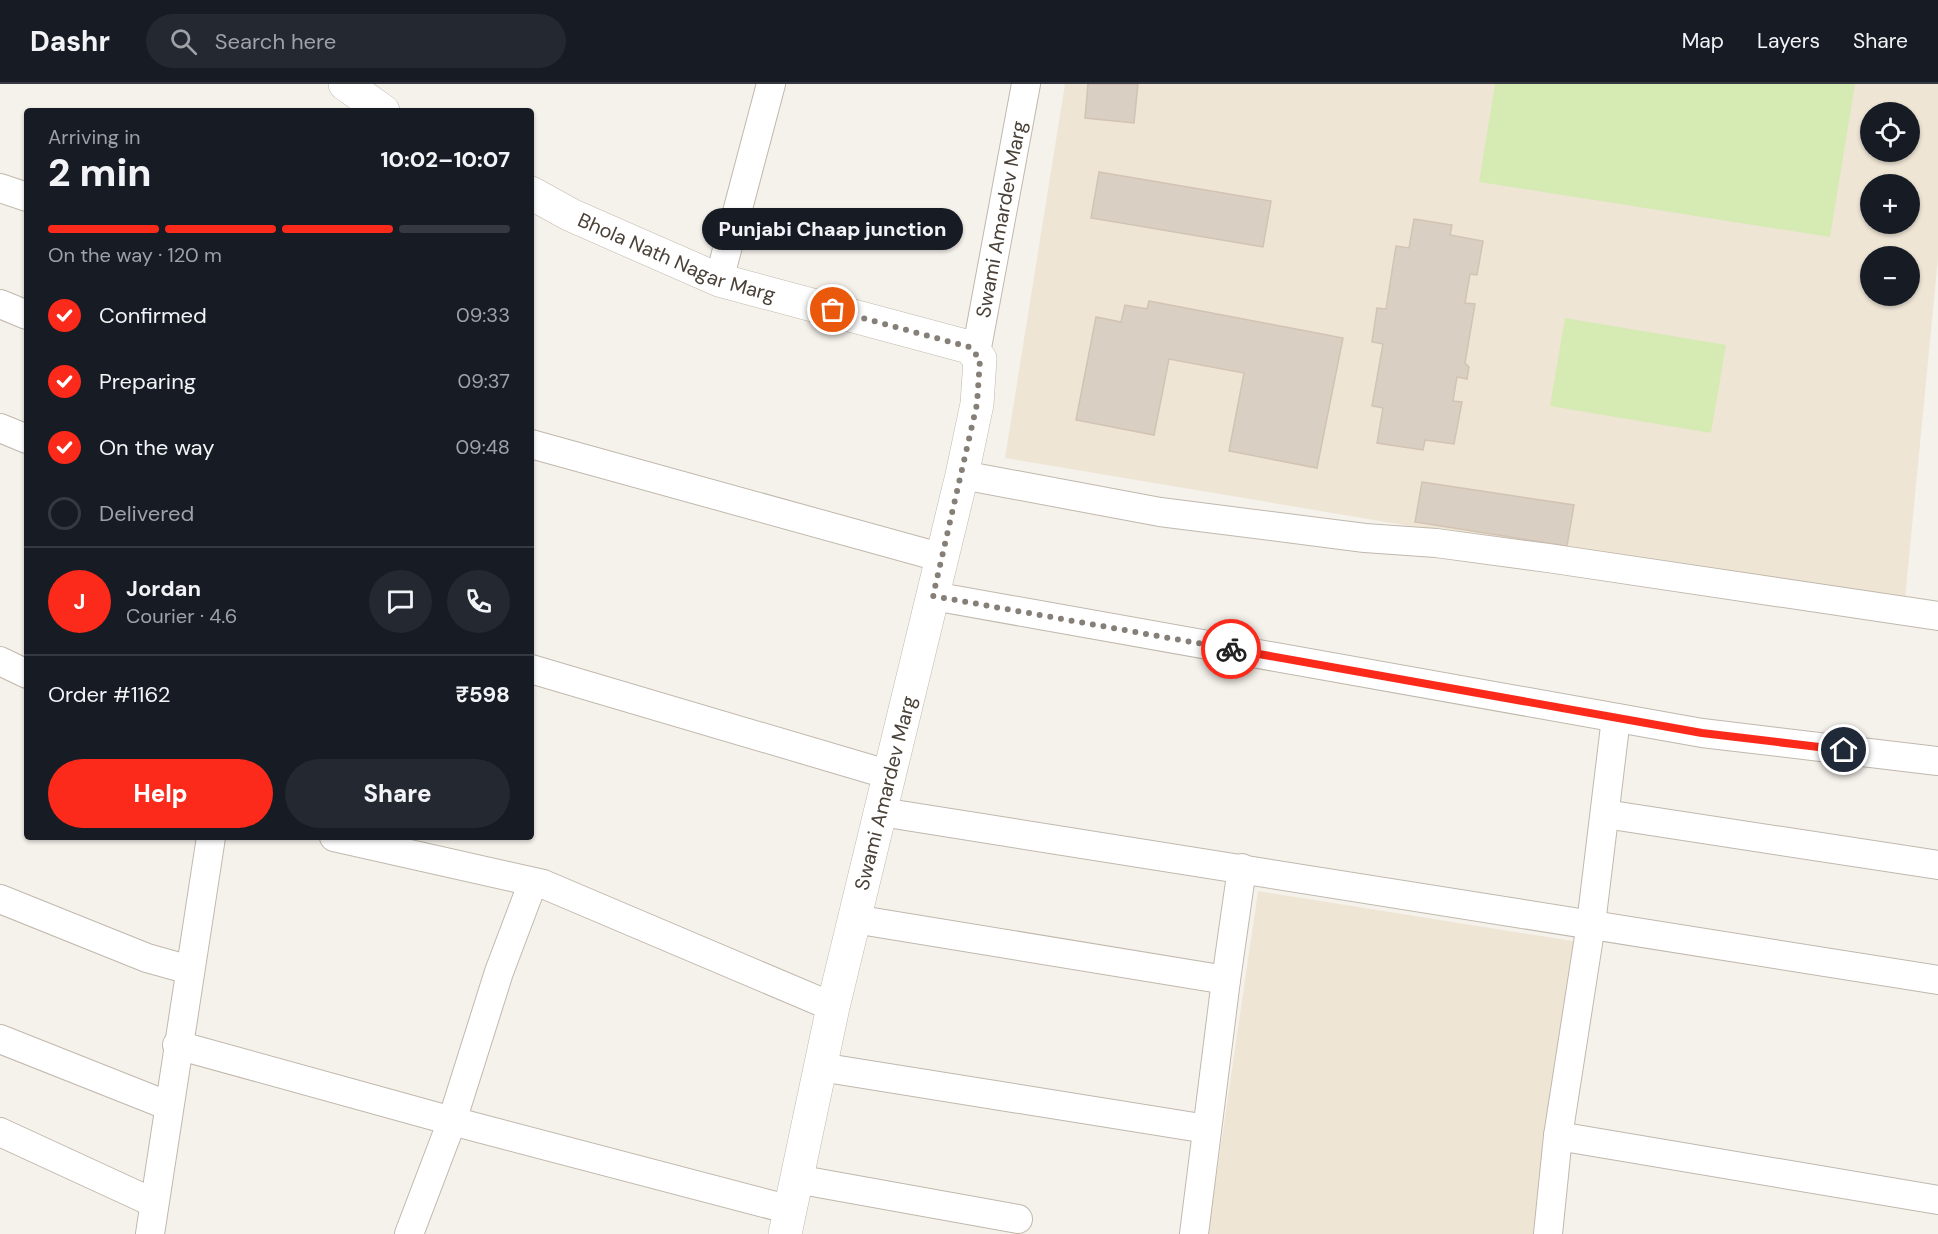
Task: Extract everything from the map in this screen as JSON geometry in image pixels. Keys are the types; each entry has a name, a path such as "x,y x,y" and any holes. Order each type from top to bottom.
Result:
{"street":[{"path":"719,280 771,84"},
{"name":"Swami Amardev Marg","path":"791,1208 833,1007 943,558 977,404 981,368 973,350 1026,84"},
{"path":"0,188 24,196"},
{"name":"Bhola Nath Nagar Marg","path":"534,195 571,215 719,280 973,350"},
{"path":"0,304 24,314"},
{"path":"0,428 24,438"},
{"path":"534,445 943,558"},
{"path":"962,475 1160,512 1365,538 1436,543 1938,616"},
{"path":"933,596 1702,733 1938,761"},
{"path":"0,661 24,673"},
{"path":"534,670 890,775"},
{"path":"1548,1234 1558,1136 1591,924 1616,718"},
{"path":"881,812 1938,980"},
{"path":"1605,814 1938,865"},
{"path":"150,1234 177,1045 211,840"},
{"path":"347,840 533,882 833,1007"},
{"path":"1194,1234 1242,868"},
{"path":"409,1234 452,1121 499,972 533,882"},
{"path":"0,899 147,958 190,970"},
{"path":"854,919 1226,980"},
{"path":"0,1039 169,1106"},
{"path":"177,1045 452,1121 791,1208 1018,1219"},
{"path":"820,1067 1207,1128"},
{"path":"0,1132 154,1203"},
{"path":"1558,1136 1938,1200"}],"shaded area":[{"path":"1065,84 1938,84 1938,258 1904,609 1005,458"},
{"path":"1258,891 1597,945 1554,1234 1208,1234"}],"green space":[{"path":"1495,84 1855,84 1830,237 1479,182"},
{"path":"1565,318 1726,345 1711,433 1550,406"}],"building":[{"path":"1088,84 1138,84 1134,123 1085,118"},
{"path":"1099,172 1271,201 1263,247 1091,218"},
{"path":"1414,219 1452,225 1450,235 1483,241 1477,275 1470,274 1465,303 1475,304 1465,363 1469,367 1467,379 1457,377 1453,401 1462,402 1454,444 1425,440 1423,450 1377,443 1383,408 1372,406 1383,344 1372,342 1377,308 1386,309 1396,246 1409,248"},
{"path":"1149,301 1343,338 1317,468 1229,451 1244,373 1169,359 1154,435 1076,420 1096,317 1121,322 1125,305 1147,309"},
{"path":"1422,482 1574,505 1567,546 1415,522"}],"way so far":[{"path":"833,310 969,347 980,359 977,404 933,596 1231,649"}],"place":[{"name":"Punjabi Chaap junction","path":"833,310"}],"route":[{"path":"1231,649 1702,733 1844,750"}]}
